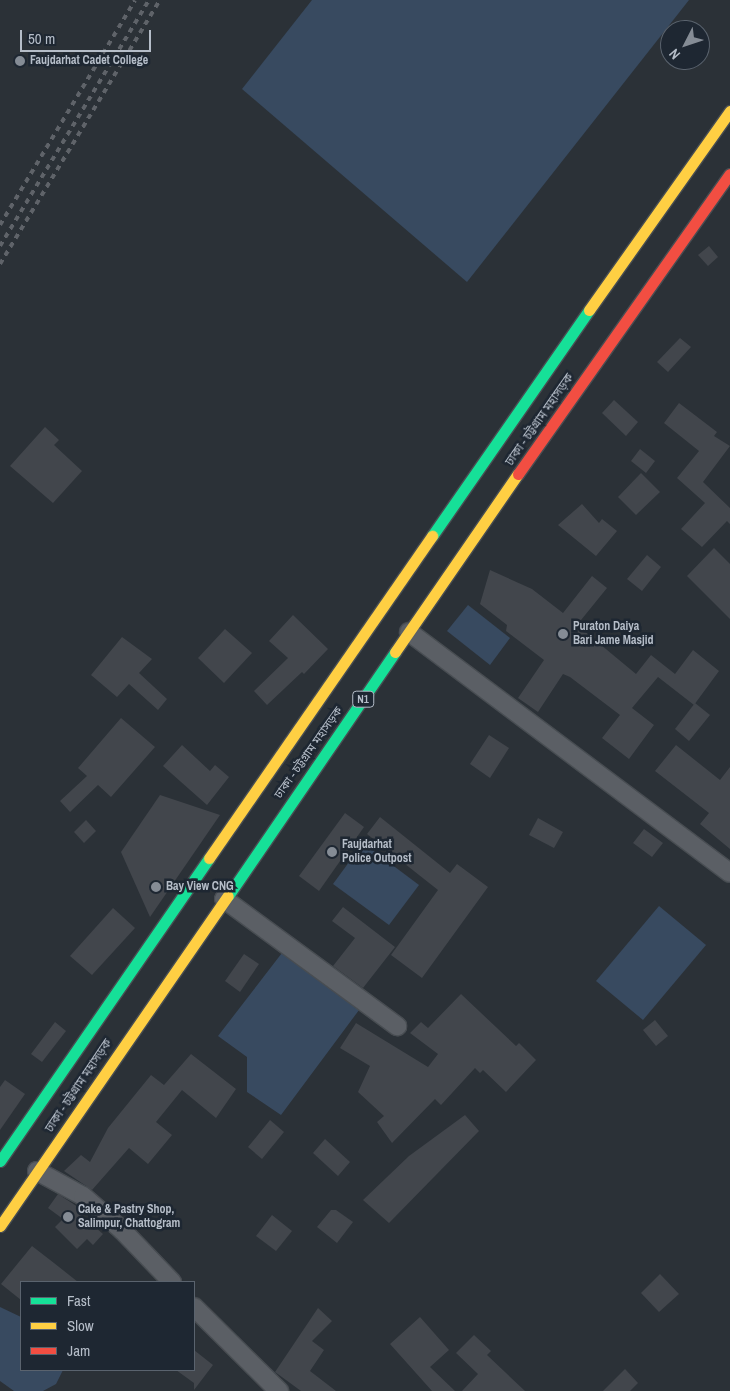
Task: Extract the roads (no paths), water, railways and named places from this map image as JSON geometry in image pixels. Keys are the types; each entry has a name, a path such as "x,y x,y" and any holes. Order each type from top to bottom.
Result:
{"highway":[{"name":"ঢাকা - চট্টগ্রাম মহাসড়ক","path":"0,1161 500,436 730,111"},
{"name":"ঢাকা - চট্টগ্রাম মহাসড়ক","path":"0,1226 36,1171 409,632 730,174"}],"street":[{"path":"409,632 460,674 730,873"},
{"path":"224,899 397,1026"},
{"path":"36,1171 83,1196 122,1230 171,1281"},
{"path":"195,1308 279,1391"}],"water":[{"path":"312,0 689,0 673,20 660,20 660,37 467,282 242,89"},
{"path":"468,605 510,638 490,665 447,631"},
{"path":"363,843 419,885 389,925 333,884"},
{"path":"659,906 706,945 643,1020 596,981"},
{"path":"285,949 362,1006 281,1115 247,1092 247,1057 218,1036"},
{"path":"0,1307 20,1317 20,1371 62,1371 56,1384 43,1391 14,1391 0,1381"}],"railway":[{"path":"0,225 135,0"},
{"path":"0,246 149,0"},
{"path":"0,264 160,0"}],"place":[{"name":"Faujdarhat Cadet College","path":"20,61"},
{"name":"Puraton Daiya Bari Jame Masjid","path":"563,634"},
{"name":"Faujdarhat Police Outpost","path":"332,852"},
{"name":"Bay View CNG","path":"156,887"},
{"name":"Cake & Pastry Shop, Salimpur, Chattogram","path":"68,1217"}]}
